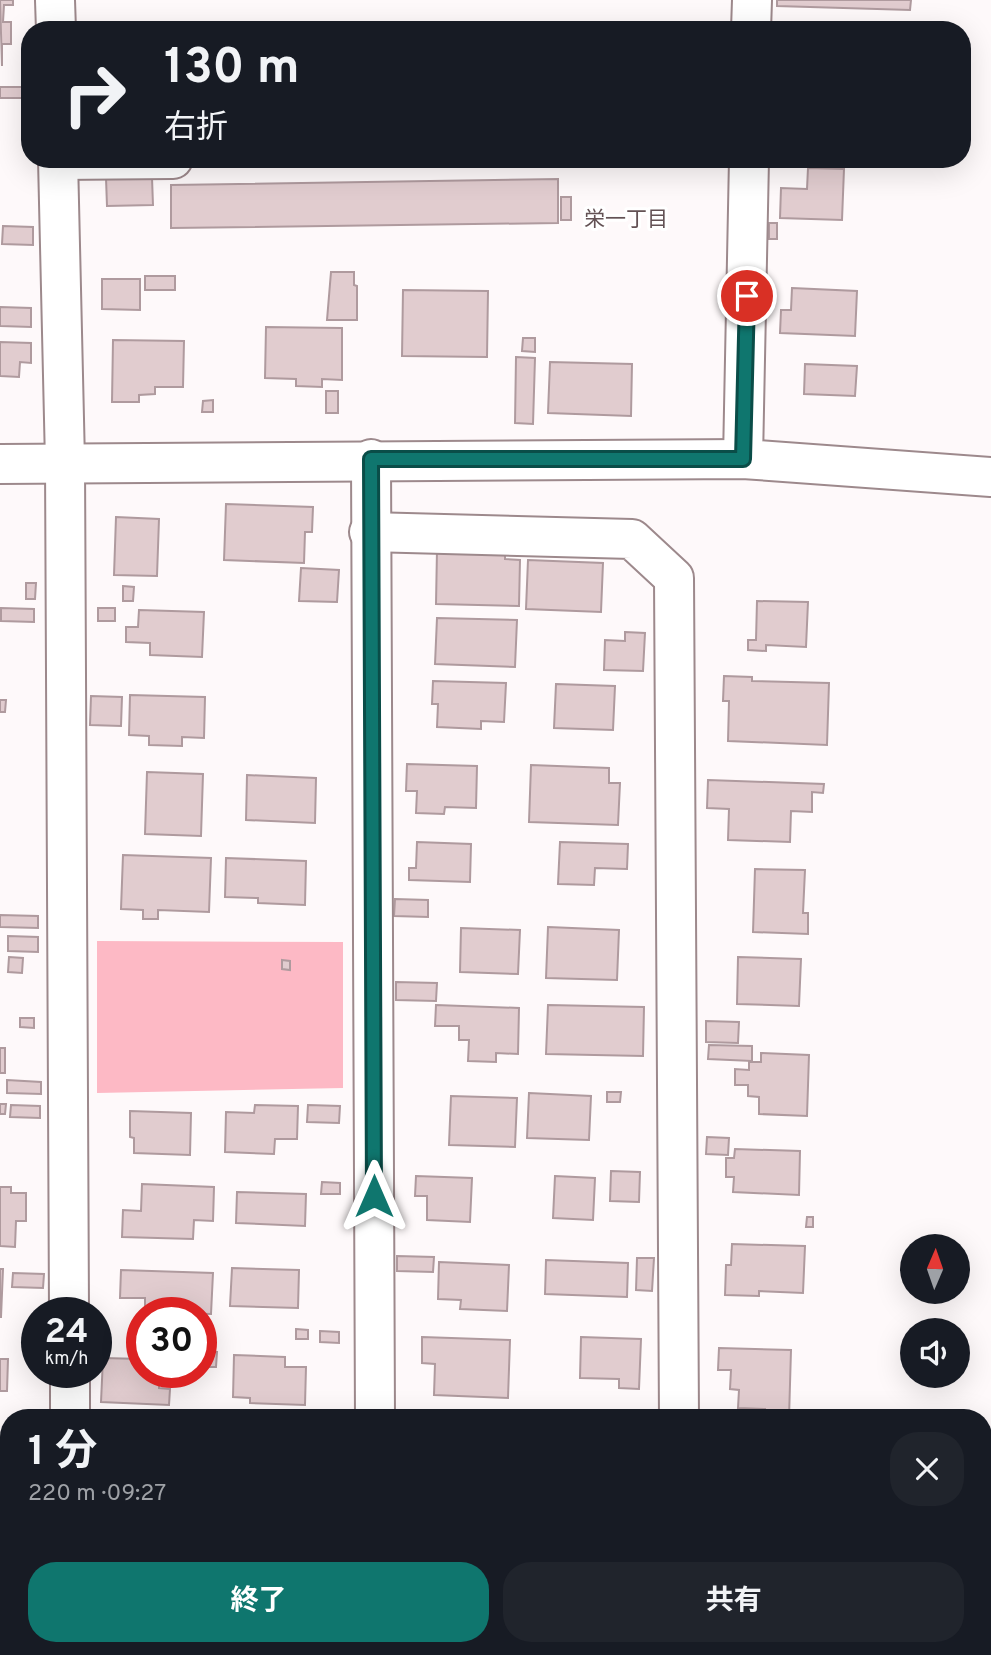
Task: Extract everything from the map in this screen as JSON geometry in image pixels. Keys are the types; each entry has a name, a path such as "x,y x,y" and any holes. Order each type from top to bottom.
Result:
{"street":[{"path":"55,0 56,21"},
{"path":"751,21 752,0"},
{"path":"58,168 65,463 69,1297"},
{"path":"743,459 749,168"},
{"path":"371,459 369,532 375,1409"},
{"path":"0,464 371,459 743,459 991,477"},
{"path":"369,532 632,539 674,578 679,1409"},
{"path":"70,1388 70,1409"}],"shaded area":[{"path":"97,941 343,942 343,1088 97,1093"}],"building":[{"path":"0,0 13,0 13,5 4,5 3,22 11,22 11,44 2,44 2,66"},
{"path":"777,0 911,0 910,10 777,6"},
{"path":"0,87 21,87 21,98 0,98"},
{"path":"808,168 844,169 842,220 780,218 781,188 807,189"},
{"path":"106,178 152,178 153,205 107,206"},
{"path":"558,179 558,223 171,228 171,185"},
{"path":"561,197 571,197 571,220 561,220"},
{"path":"769,223 777,223 777,239 769,239"},
{"path":"3,226 33,227 33,245 2,244"},
{"path":"331,272 354,272 354,285 357,286 357,320 327,320"},
{"path":"145,276 175,276 175,290 145,290"},
{"path":"102,279 140,279 140,310 102,309"},
{"path":"792,288 857,291 855,336 780,333 781,310 791,310"},
{"path":"403,290 488,291 487,357 402,356"},
{"path":"0,307 31,308 31,327 0,326"},
{"path":"266,327 342,328 342,380 322,379 322,387 296,386 296,379 265,378"},
{"path":"523,338 535,338 535,352 522,351"},
{"path":"113,340 184,341 183,387 155,387 155,394 139,395 139,402 112,402"},
{"path":"0,342 31,343 31,363 20,362 19,377 0,376"},
{"path":"516,357 535,358 533,424 515,423"},
{"path":"550,362 632,364 631,416 548,413"},
{"path":"805,364 857,366 855,396 804,394"},
{"path":"326,391 338,391 338,413 326,413"},
{"path":"213,400 213,412 202,412 203,401"},
{"path":"226,504 313,507 312,532 305,532 304,563 224,560"},
{"path":"116,517 159,519 157,576 114,575"},
{"path":"437,550 505,552 505,559 520,560 519,606 436,604"},
{"path":"528,560 603,563 601,612 526,609"},
{"path":"301,568 339,570 337,602 299,601"},
{"path":"26,583 36,583 35,599 26,599"},
{"path":"123,586 134,587 133,601 123,601"},
{"path":"757,601 808,602 806,647 766,645 766,651 748,650 748,640 756,640"},
{"path":"1,608 34,609 34,622 1,621"},
{"path":"98,608 115,608 115,621 98,621"},
{"path":"139,610 204,612 202,657 150,655 150,643 126,642 126,627 138,627"},
{"path":"437,618 517,620 515,667 435,664"},
{"path":"625,632 645,633 643,671 604,670 605,640 625,641"},
{"path":"724,676 752,677 752,681 829,683 827,745 728,741 729,701 723,701"},
{"path":"433,681 506,683 504,722 481,721 481,729 437,727 438,704 432,704"},
{"path":"556,684 615,686 613,730 554,728"},
{"path":"130,695 205,697 204,738 182,737 182,746 149,745 149,736 129,735"},
{"path":"91,696 122,697 121,726 90,725"},
{"path":"0,700 6,700 5,712 0,712"},
{"path":"407,764 477,766 476,808 445,807 444,814 416,813 417,791 406,791"},
{"path":"531,765 609,768 609,783 620,783 618,825 529,822"},
{"path":"147,772 203,774 201,836 145,834"},
{"path":"247,775 316,778 315,823 246,820"},
{"path":"708,780 824,784 823,793 812,792 812,812 791,811 790,842 728,840 729,809 707,808"},
{"path":"417,842 471,844 470,882 409,880 409,868 416,868"},
{"path":"560,842 628,844 627,869 595,868 594,885 558,884"},
{"path":"123,855 211,858 209,912 158,910 158,919 143,919 143,910 121,909"},
{"path":"226,858 306,861 305,905 258,903 258,898 225,897"},
{"path":"755,869 805,870 803,913 808,913 808,934 753,932"},
{"path":"395,899 428,900 428,917 394,916"},
{"path":"0,915 38,916 38,928 0,927"},
{"path":"548,927 619,930 617,980 546,978"},
{"path":"461,928 520,930 518,974 460,972"},
{"path":"8,936 38,937 38,952 8,951"},
{"path":"9,957 23,958 22,973 8,972"},
{"path":"738,957 801,959 799,1006 737,1004"},
{"path":"282,960 290,961 290,970 282,969"},
{"path":"396,982 437,983 436,1001 396,1000"},
{"path":"436,1005 519,1008 518,1054 496,1053 496,1062 468,1061 469,1040 459,1040 459,1026 435,1026"},
{"path":"548,1005 644,1007 643,1056 546,1054"},
{"path":"20,1018 34,1018 34,1028 20,1027"},
{"path":"706,1021 739,1022 738,1043 706,1042"},
{"path":"709,1045 752,1046 752,1061 708,1059"},
{"path":"0,1048 5,1048 5,1073 0,1073"},
{"path":"761,1053 809,1055 807,1116 759,1114 759,1097 748,1096 748,1085 735,1085 735,1069 749,1070 749,1062 761,1062"},
{"path":"7,1080 41,1082 41,1094 7,1093"},
{"path":"607,1092 621,1092 620,1102 607,1102"},
{"path":"529,1093 591,1096 589,1140 527,1138"},
{"path":"451,1096 517,1098 515,1147 449,1145"},
{"path":"0,1104 6,1104 5,1114 0,1114"},
{"path":"11,1105 40,1106 40,1118 10,1117"},
{"path":"255,1105 298,1106 297,1139 275,1139 274,1154 225,1152 226,1112 254,1113"},
{"path":"308,1105 340,1106 339,1123 307,1122"},
{"path":"130,1111 191,1113 190,1155 134,1153 134,1138 130,1137"},
{"path":"707,1137 729,1138 728,1155 706,1154"},
{"path":"735,1149 800,1151 799,1195 733,1192 734,1177 726,1177 726,1158 734,1158"},
{"path":"611,1171 640,1172 639,1202 610,1201"},
{"path":"416,1176 472,1178 470,1222 427,1220 427,1196 415,1196"},
{"path":"555,1176 595,1178 593,1220 553,1218"},
{"path":"322,1182 340,1183 340,1194 321,1194"},
{"path":"142,1184 214,1187 213,1221 194,1220 193,1239 122,1237 123,1210 141,1211"},
{"path":"0,1187 11,1187 11,1193 26,1193 26,1221 16,1221 15,1247 0,1246"},
{"path":"237,1192 306,1194 305,1226 236,1223"},
{"path":"807,1217 813,1217 813,1227 806,1227"},
{"path":"732,1244 805,1246 803,1293 759,1291 759,1296 725,1295 726,1265 731,1265"},
{"path":"397,1256 434,1257 433,1272 397,1271"},
{"path":"637,1258 654,1258 652,1291 636,1290"},
{"path":"546,1260 628,1263 627,1297 545,1294"},
{"path":"439,1262 509,1265 507,1311 460,1309 461,1300 438,1299"},
{"path":"232,1268 299,1270 298,1308 230,1306"},
{"path":"0,1269 3,1269 1,1317 0,1317"},
{"path":"121,1270 213,1273 212,1297 120,1298"},
{"path":"13,1273 44,1274 43,1288 12,1287"},
{"path":"296,1329 308,1330 308,1339 296,1339"},
{"path":"320,1331 339,1332 339,1343 320,1342"},
{"path":"422,1337 510,1340 508,1398 434,1395 435,1364 422,1363"},
{"path":"581,1337 641,1339 639,1389 619,1388 619,1379 580,1378"},
{"path":"719,1348 791,1350 789,1409 738,1408 739,1390 730,1389 731,1370 718,1370"},
{"path":"234,1355 285,1357 285,1367 306,1367 305,1405 250,1403 250,1398 233,1397"},
{"path":"112,1358 126,1359 126,1388 170,1389 169,1405 101,1402 102,1388 112,1388"},
{"path":"0,1359 8,1359 7,1391 0,1391"}],"district":[{"name":"栄一丁目","path":"626,219"}],"route":[{"path":"374,1196 369,532 371,459 743,459 747,296"}]}
